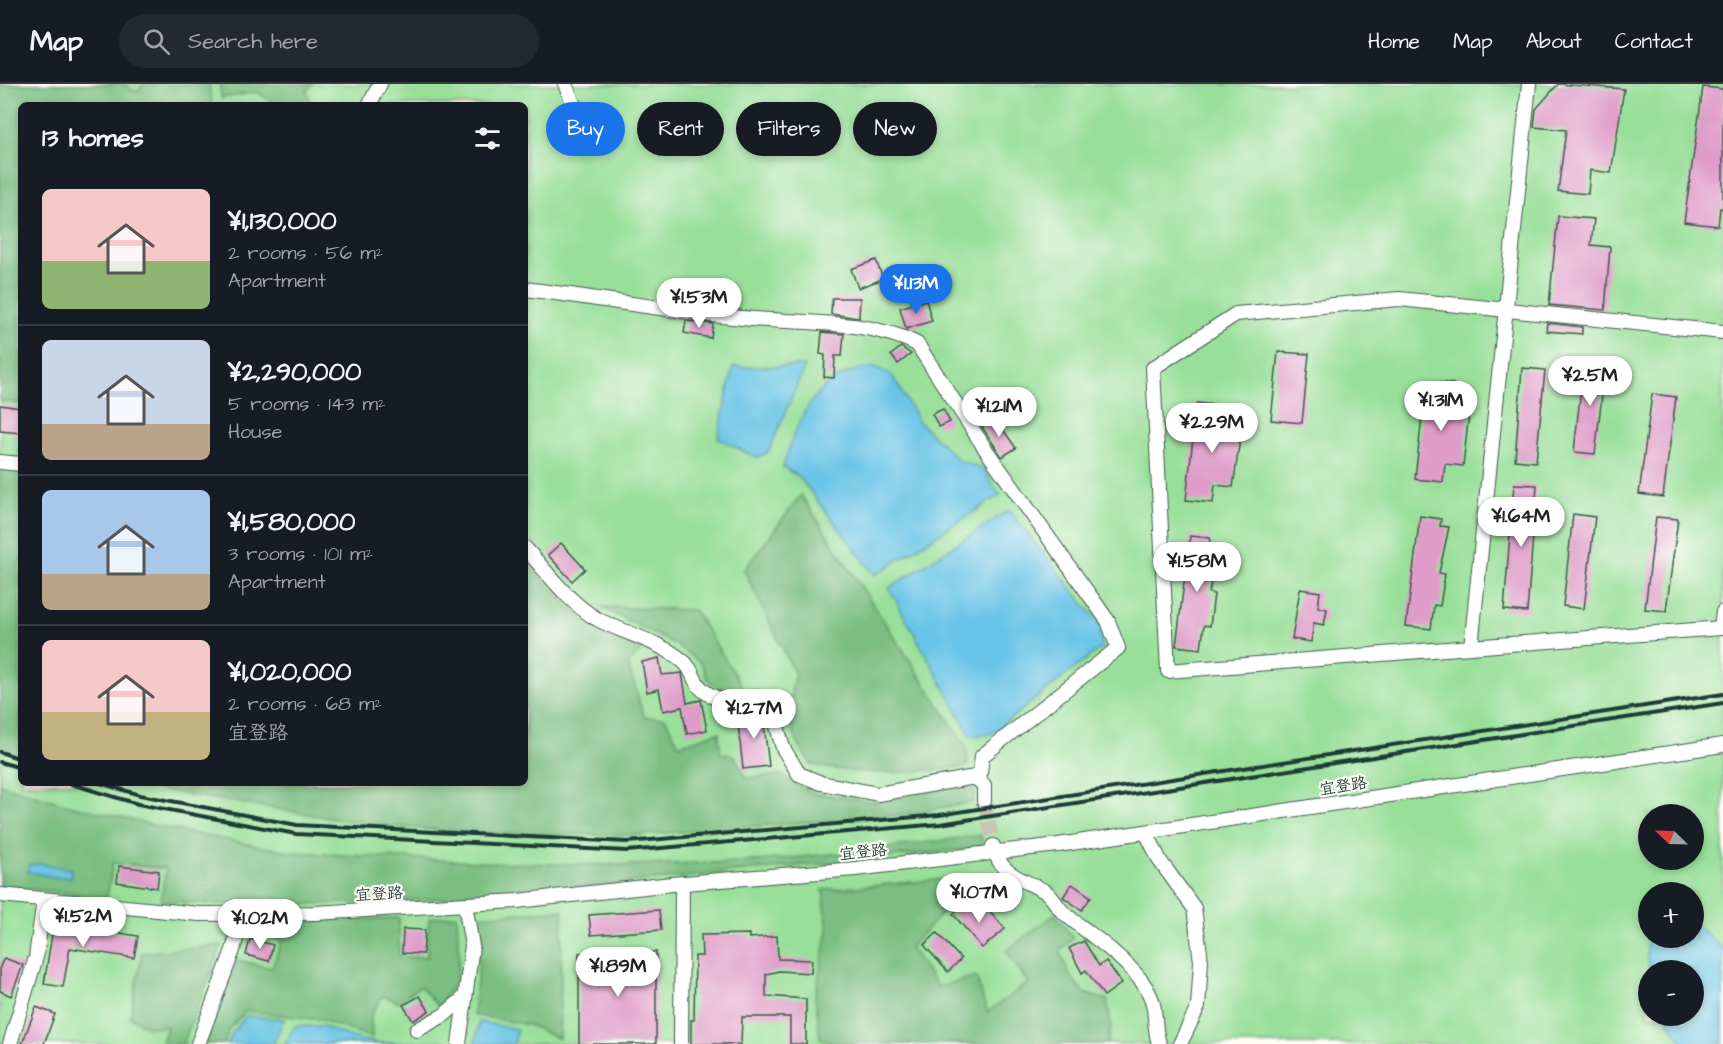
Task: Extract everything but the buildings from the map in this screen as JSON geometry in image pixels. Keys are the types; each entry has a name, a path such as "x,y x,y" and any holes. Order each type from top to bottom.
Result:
{"street":[{"path":"371,102 380,84"},
{"path":"565,84 573,102"},
{"path":"1472,647 1529,84"},
{"path":"528,289 740,318 853,327 899,335 917,344 986,450 1108,621 1118,648 982,756 979,781"},
{"path":"1723,332 1400,299 1236,314 1153,368 1168,671 1721,628 1723,612"},
{"path":"0,462 18,464"},
{"path":"528,551 576,605 686,663 695,684 714,698 731,701 759,695 770,701 783,748 799,774 821,783 878,794 975,777 984,785 984,801"},
{"name":"宜登路","path":"0,895 199,914 315,913 517,901 682,883 855,869 994,848 1146,832 1723,745"},
{"path":"1146,832 1160,861 1194,908 1201,961 1198,1007 1180,1044"},
{"path":"994,848 997,861 1020,881 1048,893 1061,911 1111,948 1141,980 1156,1005 1159,1044"},
{"path":"681,1044 682,883"},
{"path":"10,1044 36,957 44,900"},
{"path":"459,1044 472,945 465,904"},
{"path":"198,1044 233,950 243,914"},
{"path":"417,1030 444,1015 465,997"}],"green space":[{"path":"0,84 1723,84 1723,1044 0,1044"},
{"path":"0,84 123,84 136,92 145,84 209,84 212,102 18,102 18,404 0,401"},
{"path":"220,84 313,84 307,90 310,102 272,102 257,92 221,98"},
{"path":"0,467 18,469 18,755 0,750"},
{"path":"801,495 966,746 968,766 908,772 853,771 812,765 804,754 793,733 791,722 790,700 795,674 744,570"},
{"path":"528,564 582,620 642,649 628,664 644,717 665,718 679,745 719,732 720,753 735,756 746,778 780,775 813,793 875,802 963,785 975,790 974,802 900,815 641,835 495,834 381,826 134,786 528,786"},
{"path":"601,607 694,610 742,686 728,694 707,679 701,663 676,645"},
{"path":"0,784 64,804 170,829 291,852 496,863 623,865 745,862 856,852 982,835 981,848 508,894 335,904 219,904 161,901 166,869 113,863 107,897 0,886"},
{"path":"946,879 957,897 910,947 938,987 976,976 987,1012 1028,983 1006,951 1055,914 1073,938 1060,951 1069,974 1084,993 1107,1000 1111,1027 1107,1044 836,1044 820,1038 815,996 828,931 823,890"},
{"path":"563,910 559,1039 529,1025 473,1015 479,964 475,916"},
{"path":"457,915 459,957 457,980 438,1006 420,986 398,1002 383,996 371,1014 372,1038 322,1020 246,1011 229,1029 224,1044 206,1044 237,960 272,968 282,940 257,933 256,923 399,918 399,957 427,957 429,918"},
{"path":"222,945 183,1044 161,1044 167,1027 148,1027 130,1017 142,953"}],"water":[{"path":"805,366 769,451 757,458 718,438 733,367"},
{"path":"875,367 892,375 919,422 960,461 982,468 1000,495 875,575 799,477 783,467 795,431 812,400 838,377 855,370"},
{"path":"1009,510 1100,624 1102,647 991,734 971,736 889,588"},
{"path":"41,864 71,869 71,877 54,877 28,872 29,865"},
{"path":"1704,932 1723,949 1723,1044 1684,1044 1672,1026 1704,1026 1704,960 1647,960 1647,948 1704,948"},
{"path":"246,1016 284,1019 273,1044 228,1044 233,1032"},
{"path":"479,1022 517,1029 514,1044 475,1044"},
{"path":"295,1026 322,1026 350,1037 377,1043 444,1041 445,1044 285,1044"}],"tunnel":[{"path":"984,801 993,844"}],"railway":[{"path":"110,786 140,795 297,825 627,842 939,815 1723,694"},
{"path":"78,786 138,804 296,834 627,851 940,824 1723,703"},
{"path":"0,752 18,758"},
{"path":"0,762 18,767"}]}
